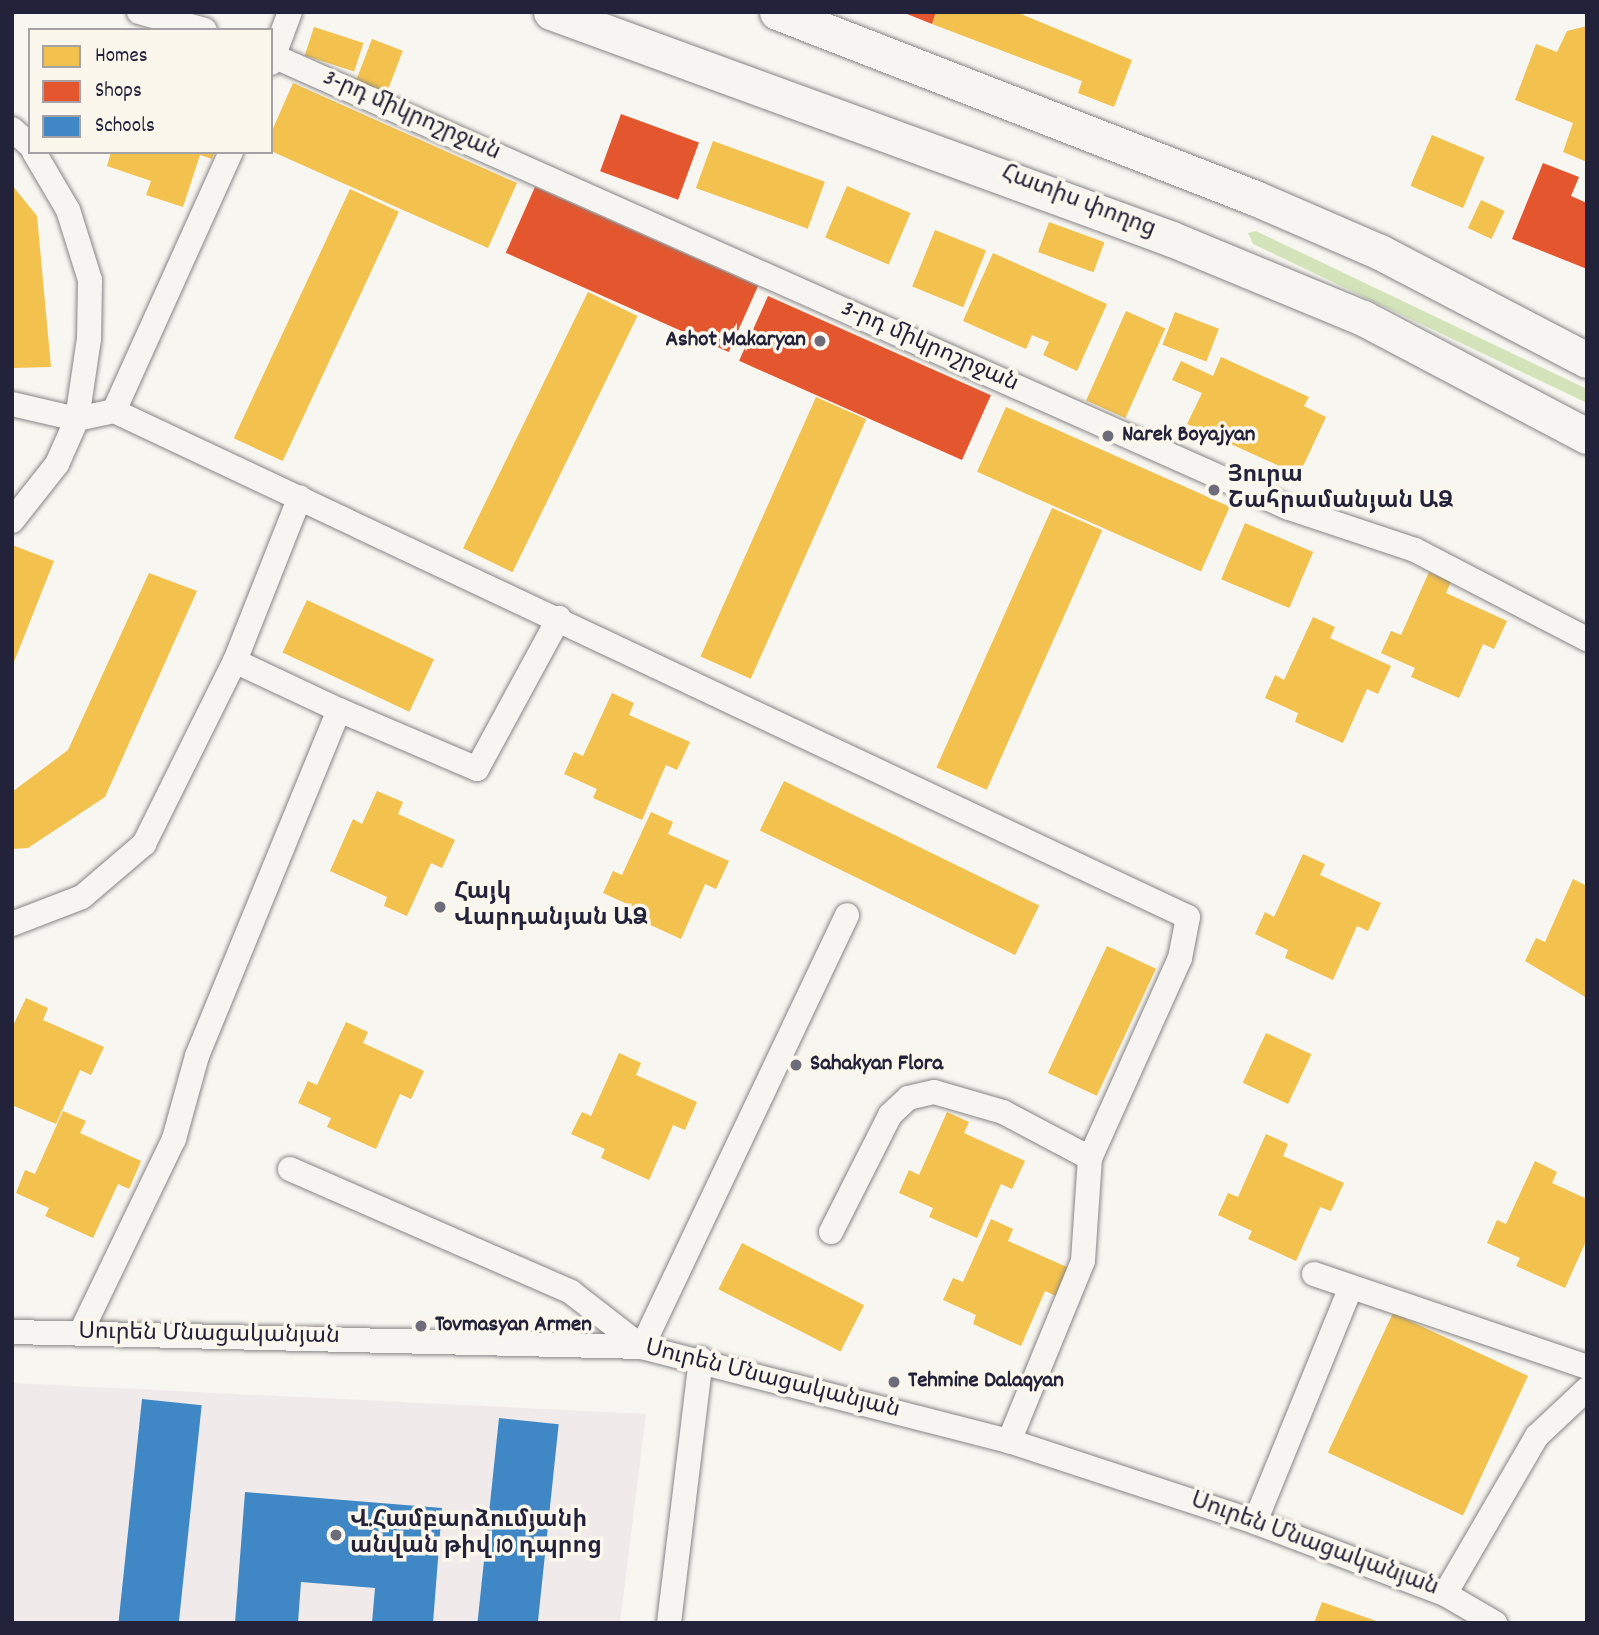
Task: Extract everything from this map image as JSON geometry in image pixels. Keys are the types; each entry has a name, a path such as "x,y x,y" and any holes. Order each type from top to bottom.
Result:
{"main road":[{"name":"Հատիս փողոց","path":"551,12 1172,239 1363,318 1587,436"},
{"path":"777,12 1367,246 1587,360"}],"street":[{"path":"139,12 198,28"},
{"path":"273,55 289,12"},
{"name":"3-րդ միկրոշրջան","path":"273,58 1289,509 1415,550 1587,639"},
{"path":"12,129 28,143"},
{"path":"12,521 57,464 77,419 90,280 68,210 35,154"},
{"path":"114,411 230,154"},
{"path":"12,404 77,419 114,411 559,618 1188,917 1180,958 1090,1158 1083,1261 1009,1441"},
{"path":"12,924 82,897 144,844 235,661 300,497"},
{"path":"235,661 339,710 477,769 559,618"},
{"path":"81,1332 174,1139 197,1056 339,710"},
{"path":"290,1169 571,1292 642,1347 847,915"},
{"path":"831,1231 890,1115 908,1098 934,1092 1003,1112 1090,1158"},
{"path":"1314,1274 1350,1289 1403,1300 1587,1367"},
{"path":"1255,1522 1350,1289"},
{"name":"Սուրեն Մնացականյան","path":"12,1332 642,1347 701,1359 1009,1441 1255,1522 1445,1594 1494,1623"},
{"path":"669,1623 701,1359"},
{"path":"1445,1594 1537,1436 1587,1389"}],"shaded area":[{"path":"12,1383 646,1414 620,1623 12,1623"}],"green space":[{"path":"1256,231 1587,389 1587,403 1253,244 1248,233"}],"building: Homes":[{"path":"936,12 1016,12 1132,60 1114,107 1078,93 1082,81 932,24"},
{"path":"1587,26 1587,162 1563,152 1573,123 1515,100 1536,44 1557,52 1567,31"},
{"path":"314,27 363,43 354,72 305,56"},
{"path":"372,39 403,51 386,95 355,83"},
{"path":"293,83 517,183 488,248 273,152 273,128"},
{"path":"1432,135 1484,157 1463,208 1411,186"},
{"path":"713,141 825,182 808,229 696,188"},
{"path":"110,154 213,154 212,159 200,155 183,207 146,195 151,181 107,166"},
{"path":"12,185 37,216 51,367 12,368"},
{"path":"847,186 911,213 889,265 825,238"},
{"path":"350,189 399,212 283,461 234,438"},
{"path":"1481,200 1505,211 1491,239 1468,228"},
{"path":"1049,222 1104,242 1093,272 1038,252"},
{"path":"935,230 986,251 963,307 912,287"},
{"path":"993,253 1107,304 1077,371 1043,355 1049,342 1032,335 1026,349 963,321"},
{"path":"588,292 637,316 512,572 463,548"},
{"path":"1126,311 1165,328 1125,418 1086,401"},
{"path":"1175,312 1219,329 1206,362 1162,345"},
{"path":"1221,357 1309,397 1304,406 1326,417 1299,475 1187,424 1202,393 1172,380 1181,361 1213,376"},
{"path":"816,397 866,419 751,679 700,656"},
{"path":"1006,407 1230,507 1201,572 977,472"},
{"path":"1052,508 1102,530 987,790 936,767"},
{"path":"1245,523 1313,552 1289,608 1221,579"},
{"path":"12,545 54,561 12,667"},
{"path":"1429,572 1451,582 1446,593 1507,621 1494,649 1483,644 1459,698 1411,677 1415,668 1381,653 1391,631 1401,635"},
{"path":"149,573 197,591 105,797 28,848 12,849 12,792 68,750"},
{"path":"307,600 434,659 409,712 282,653"},
{"path":"1313,617 1335,627 1330,638 1391,666 1378,694 1367,689 1343,743 1295,722 1298,713 1265,698 1275,675 1284,680"},
{"path":"612,693 634,703 629,715 690,742 677,770 666,765 642,820 593,798 597,789 564,774 574,752 583,756"},
{"path":"784,781 1039,905 1015,955 760,830"},
{"path":"377,791 403,802 398,814 455,840 442,868 431,863 407,916 384,906 387,897 330,871 353,819 362,824"},
{"path":"651,812 673,822 668,834 729,861 716,889 705,884 681,939 633,917 636,908 603,893 613,871 622,875"},
{"path":"1303,854 1325,864 1320,875 1381,903 1368,931 1357,926 1333,980 1285,958 1288,950 1255,934 1265,912 1274,917"},
{"path":"1573,879 1587,886 1587,998 1525,961 1536,938 1545,942"},
{"path":"1107,946 1156,969 1097,1096 1048,1073"},
{"path":"26,998 48,1008 43,1020 104,1047 91,1075 80,1070 56,1124 12,1105 12,1028"},
{"path":"346,1022 368,1032 363,1043 424,1071 411,1099 400,1094 376,1149 327,1127 331,1118 298,1103 308,1081 317,1085"},
{"path":"1266,1033 1311,1054 1288,1104 1243,1083"},
{"path":"619,1053 641,1063 636,1075 697,1102 685,1130 673,1125 649,1180 601,1158 605,1149 571,1134 582,1112 591,1116"},
{"path":"63,1111 86,1121 80,1133 141,1161 129,1189 118,1184 93,1238 45,1216 49,1208 16,1193 25,1170 35,1174"},
{"path":"947,1112 969,1122 964,1133 1025,1161 1012,1189 1001,1184 977,1238 929,1217 933,1208 899,1193 909,1170 919,1175"},
{"path":"1266,1134 1288,1144 1283,1156 1344,1183 1331,1211 1320,1207 1296,1261 1248,1239 1252,1231 1218,1215 1228,1193 1238,1197"},
{"path":"1535,1161 1557,1172 1552,1183 1587,1199 1587,1239 1565,1288 1516,1266 1520,1258 1487,1243 1497,1220 1506,1224"},
{"path":"991,1219 1013,1229 1008,1241 1069,1268 1056,1296 1045,1291 1021,1346 973,1324 976,1315 943,1300 953,1278 963,1282"},
{"path":"742,1243 864,1305 840,1352 718,1289"},
{"path":"1393,1313 1528,1376 1463,1516 1328,1453"},
{"path":"1322,1602 1379,1622 1379,1623 1314,1623"}],"building: Shops":[{"path":"902,12 936,12 932,24"},
{"path":"621,114 699,142 678,200 600,171"},
{"path":"1543,163 1579,177 1571,196 1587,203 1587,269 1512,239"},
{"path":"535,187 758,286 729,352 506,253"},
{"path":"768,296 991,395 962,460 739,361"}],"building: Schools":[{"path":"142,1399 202,1405 179,1623 118,1623"},
{"path":"499,1418 559,1424 538,1623 477,1623"},
{"path":"245,1492 442,1508 433,1623 372,1623 375,1588 301,1582 298,1623 235,1623"}],"place":[{"name":"Ashot Makaryan","path":"820,341"},
{"name":"Narek Boyajyan","path":"1108,436"},
{"name":"Յուրա Շահրամանյան ԱՁ","path":"1214,490"},
{"name":"Հայկ Վարդանյան ԱՁ","path":"440,907"},
{"name":"Sahakyan Flora","path":"796,1065"},
{"name":"Tovmasyan Armen","path":"421,1326"},
{"name":"Tehmine Dalaqyan","path":"894,1382"},
{"name":"Վ.Համբարձումյանի անվան թիվ 10 դպրոց","path":"336,1535"}]}
